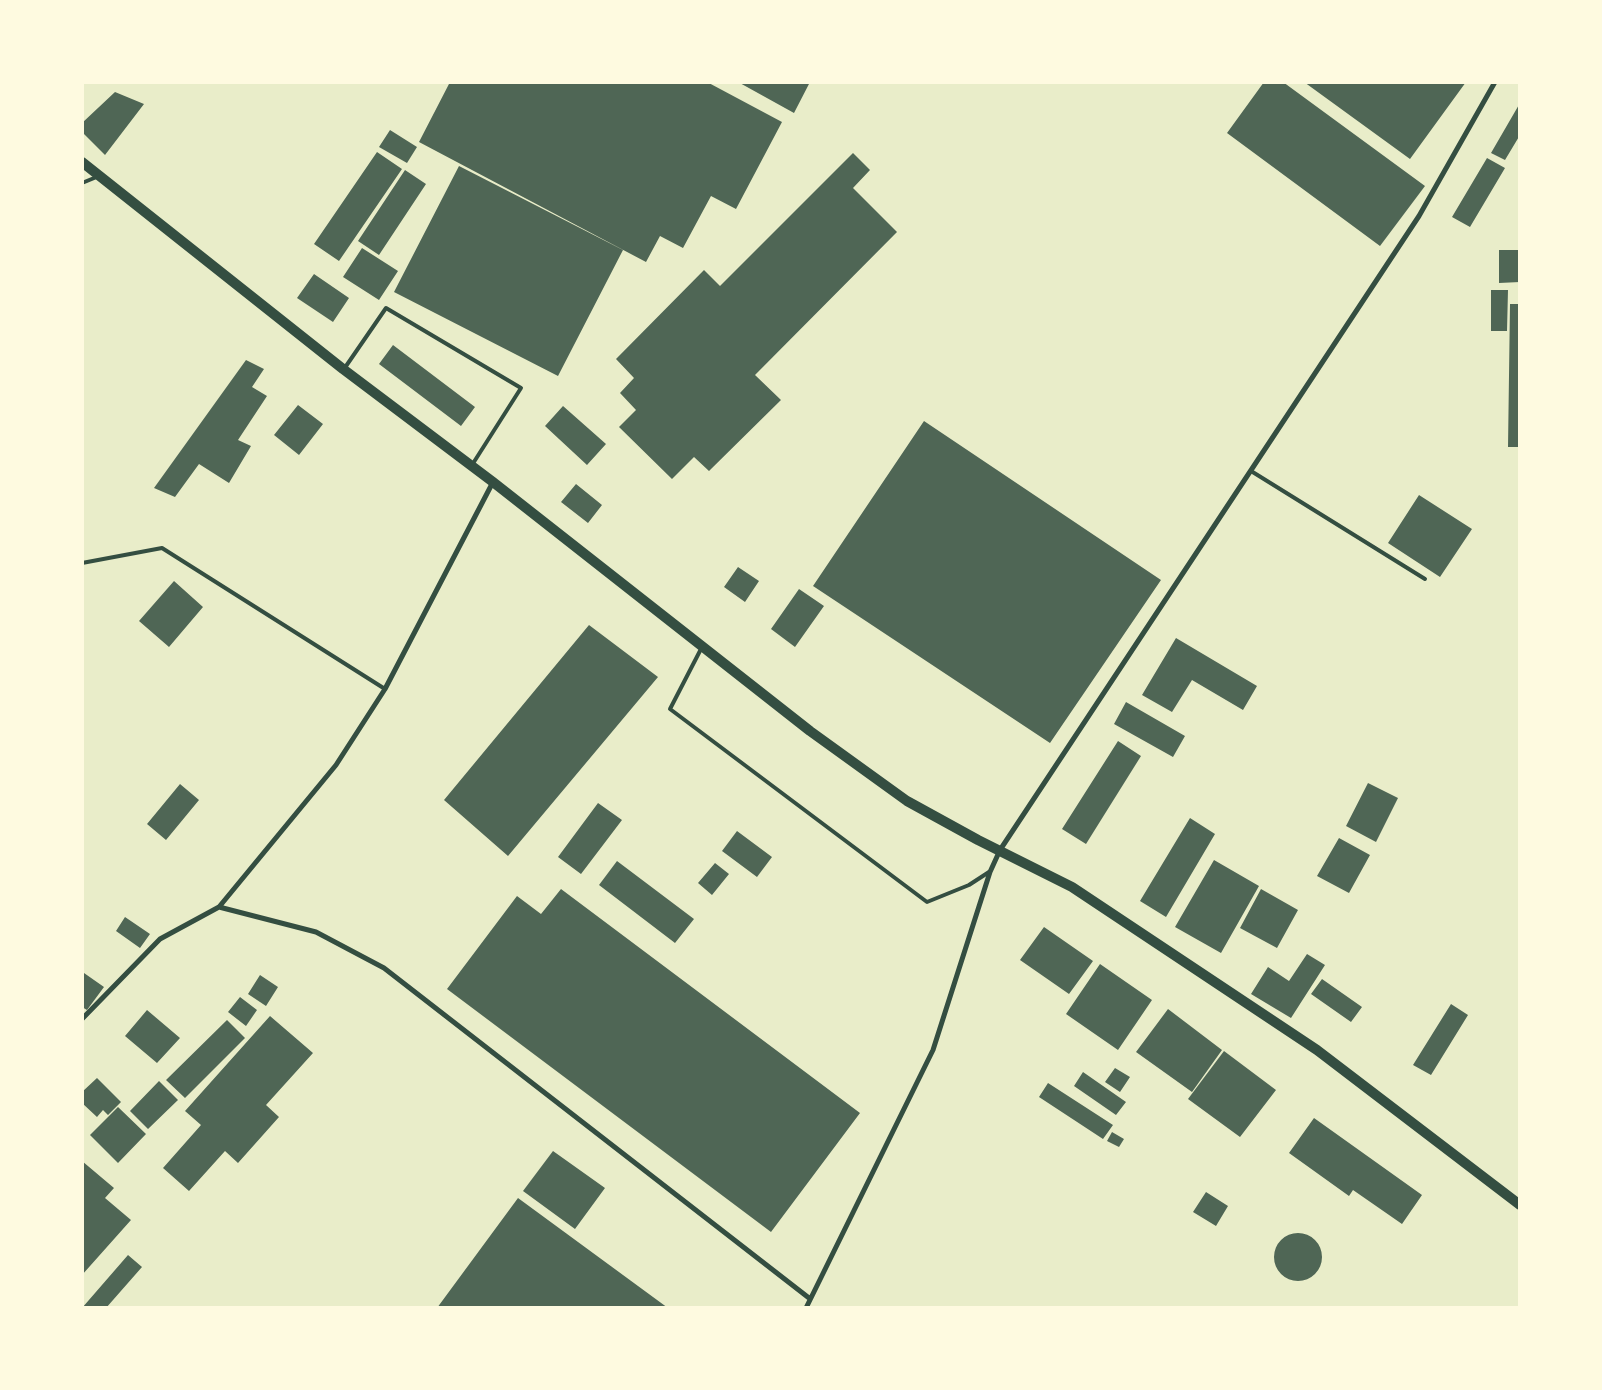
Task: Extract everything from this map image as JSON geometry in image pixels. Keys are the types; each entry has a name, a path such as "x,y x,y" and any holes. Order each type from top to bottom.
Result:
{"main road":[{"path":"82,162 101,175 343,370 493,482 703,645 810,732 908,802 1072,887 1317,1050 1520,1205"}],"street":[{"path":"806,1308 809,1298 933,1050 990,872 1000,850 1419,216 1495,82"},
{"path":"82,1019 160,939 220,907 336,765 384,689 493,482"},
{"path":"220,907 316,932 384,968 809,1298"}],"lane":[{"path":"82,183 101,175"},
{"path":"343,370 386,308 521,388 472,466"},
{"path":"1250,471 1425,579"},
{"path":"82,563 162,548 384,689"},
{"path":"703,645 670,709 927,902 969,885 990,872"}],"building":[{"path":"450,82 707,82 782,122 736,209 711,196 683,248 660,236 646,262 419,142"},
{"path":"738,82 810,82 794,113"},
{"path":"1264,82 1283,82 1425,186 1380,246 1227,133"},
{"path":"1304,82 1466,82 1410,159"},
{"path":"115,92 144,104 105,155 82,132 82,123"},
{"path":"1520,103 1520,135 1505,160 1491,153"},
{"path":"390,130 417,147 407,163 379,147"},
{"path":"377,152 402,169 339,261 314,244"},
{"path":"853,153 870,170 853,188 897,232 755,375 781,400 709,471 694,457 672,479 619,427 636,410 620,393 634,378 616,359 704,270 720,286"},
{"path":"1487,158 1505,168 1470,227 1452,217"},
{"path":"459,166 623,250 558,376 394,292"},
{"path":"405,170 426,184 379,255 358,241"},
{"path":"362,248 398,271 379,300 343,277"},
{"path":"1499,250 1520,250 1520,282 1499,283"},
{"path":"314,274 349,298 333,322 297,298"},
{"path":"1491,290 1508,290 1507,331 1491,331"},
{"path":"1510,304 1520,304 1520,447 1508,447"},
{"path":"393,345 475,407 461,426 379,364"},
{"path":"246,360 264,369 252,387 267,396 238,440 251,446 229,483 199,464 175,497 154,488"},
{"path":"298,405 323,424 299,455 274,435"},
{"path":"563,406 606,444 587,465 545,426"},
{"path":"924,421 1161,580 1050,743 813,586"},
{"path":"576,484 602,505 588,523 561,502"},
{"path":"1419,495 1472,529 1440,577 1388,543"},
{"path":"738,567 759,581 745,602 724,587"},
{"path":"174,581 203,607 169,647 139,621"},
{"path":"799,589 824,606 795,647 771,629"},
{"path":"589,625 658,677 508,856 444,800"},
{"path":"1176,638 1257,686 1243,710 1192,680 1172,712 1142,695"},
{"path":"1126,702 1185,736 1173,757 1114,724"},
{"path":"1118,741 1141,756 1086,844 1062,829"},
{"path":"1368,783 1398,798 1376,842 1346,826"},
{"path":"180,784 199,800 166,840 147,824"},
{"path":"598,803 622,820 581,874 558,857"},
{"path":"1190,818 1215,834 1166,917 1140,901"},
{"path":"737,831 772,857 757,877 722,851"},
{"path":"1339,838 1370,855 1349,893 1317,876"},
{"path":"1214,860 1259,886 1221,953 1175,927"},
{"path":"617,861 694,919 675,943 599,885"},
{"path":"715,863 729,874 712,895 698,883"},
{"path":"561,889 860,1113 771,1232 447,989 517,896 541,914"},
{"path":"1261,889 1298,910 1277,948 1240,928"},
{"path":"125,917 150,934 140,948 116,931"},
{"path":"1044,927 1093,961 1069,994 1020,960"},
{"path":"1307,954 1325,965 1291,1018 1251,994 1268,967 1289,981"},
{"path":"1100,964 1152,1000 1118,1050 1066,1014"},
{"path":"84,973 104,987 87,1010 82,1007"},
{"path":"260,975 278,987 266,1006 248,994"},
{"path":"1322,979 1362,1007 1351,1022 1311,994"},
{"path":"240,997 257,1010 246,1026 228,1012"},
{"path":"1451,1004 1468,1015 1431,1075 1413,1065"},
{"path":"1168,1009 1222,1050 1192,1092 1136,1052"},
{"path":"147,1010 180,1038 157,1063 125,1036"},
{"path":"270,1016 313,1053 266,1105 279,1117 238,1163 225,1151 189,1191 163,1168 201,1125 185,1111"},
{"path":"227,1020 245,1038 185,1098 166,1080"},
{"path":"1224,1051 1276,1090 1240,1137 1188,1099"},
{"path":"1115,1068 1130,1077 1120,1092 1105,1082"},
{"path":"1083,1072 1126,1102 1116,1115 1074,1086"},
{"path":"97,1078 121,1102 108,1115 103,1110 97,1117 82,1103 82,1092"},
{"path":"159,1081 178,1100 148,1129 130,1111"},
{"path":"1048,1083 1113,1125 1103,1139 1039,1097"},
{"path":"118,1107 146,1134 118,1163 90,1135"},
{"path":"1314,1118 1422,1195 1402,1224 1353,1190 1349,1196 1289,1153"},
{"path":"1112,1132 1124,1139 1119,1147 1107,1141"},
{"path":"553,1151 605,1188 575,1229 523,1191"},
{"path":"82,1161 114,1188 105,1198 131,1220 82,1275"},
{"path":"1206,1192 1228,1206 1216,1226 1193,1212"},
{"path":"518,1198 668,1308 437,1308"},
{"path":"1293,1233 1303,1233 1315,1240 1322,1252 1322,1262 1315,1274 1303,1281 1293,1281 1285,1277 1278,1270 1274,1262 1274,1252 1278,1244 1285,1237"},
{"path":"128,1255 142,1267 106,1308 82,1308"}]}
